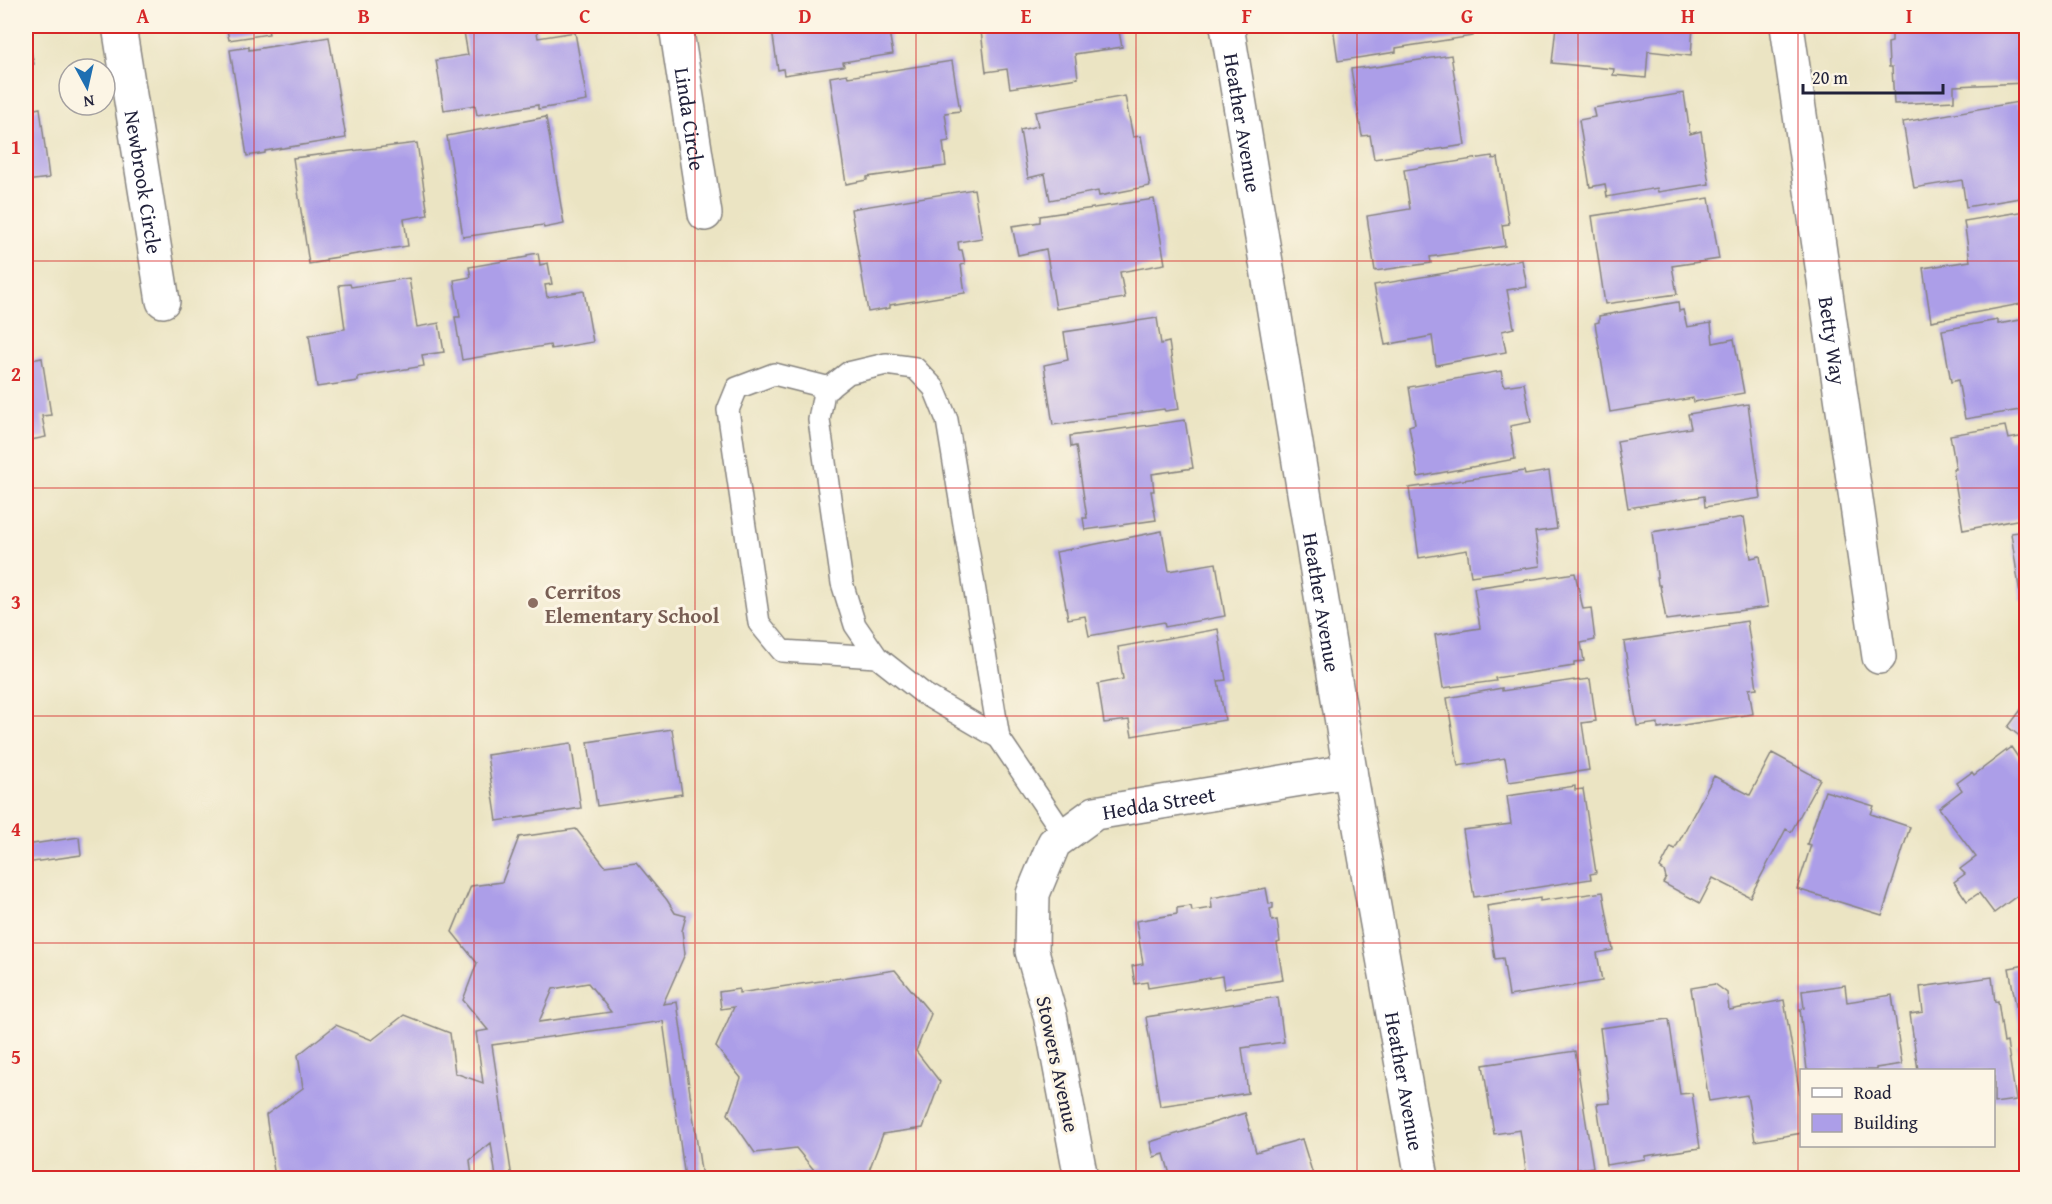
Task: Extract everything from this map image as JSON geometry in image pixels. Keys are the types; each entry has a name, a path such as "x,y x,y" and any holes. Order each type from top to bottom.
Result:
{"street":[{"name":"Newbrook Circle","path":"119,26 163,301"},
{"name":"Linda Circle","path":"676,26 705,214"},
{"name":"Heather Avenue","path":"1227,26 1350,771 1422,1179"},
{"name":"Betty Way","path":"1787,26 1879,657"},
{"name":"Hedda Street","path":"1032,951 1033,894 1054,843 1095,813 1350,771"},
{"name":"Stowers Avenue","path":"1032,951 1050,1015 1081,1179"}],"lane":[{"path":"999,738 924,694 877,657 855,625 842,583 819,420 824,392 849,374 886,364 915,368 934,388 947,420 999,738 1065,836"},
{"path":"830,388 774,374 737,388 728,410 759,623 782,651 877,657"}],"building":[{"path":"224,26 290,27 268,30 269,34 229,40"},
{"path":"463,26 536,26 538,38 575,32 587,101 538,109 538,105 477,115 475,105 444,110 436,60 468,55"},
{"path":"777,26 888,26 893,54 843,62 844,66 784,75 783,69 778,70 772,30 777,29"},
{"path":"984,26 1118,26 1122,47 1075,54 1078,78 1010,88 1007,69 986,72 981,31 985,31"},
{"path":"1333,26 1471,26 1473,36 1396,48 1396,52 1338,61"},
{"path":"1556,26 1693,26 1691,56 1648,51 1646,78 1613,75 1614,69 1552,63"},
{"path":"1892,26 2026,26 2026,83 1954,86 1954,101 1894,104 1888,43 1892,42"},
{"path":"26,29 34,64 26,65"},
{"path":"329,37 346,138 247,156 230,50 249,47 249,50"},
{"path":"1451,55 1465,145 1374,159 1370,135 1362,136 1351,69"},
{"path":"952,61 960,111 945,113 949,141 943,142 946,166 867,177 867,180 846,184 830,77 847,74 848,77"},
{"path":"1684,93 1690,134 1701,131 1709,184 1658,192 1657,188 1607,197 1605,184 1590,187 1579,120 1595,117 1593,108"},
{"path":"1125,96 1133,137 1141,136 1150,186 1099,196 1098,191 1050,200 1045,174 1028,178 1020,130 1038,126 1035,112"},
{"path":"2018,102 2019,108 2026,106 2026,197 1966,207 1962,180 1914,188 1903,122"},
{"path":"40,108 49,178 26,181 26,131 34,130 30,110"},
{"path":"546,117 564,224 463,237 447,136"},
{"path":"417,143 428,215 404,219 408,246 326,259 326,261 309,264 293,158"},
{"path":"1492,156 1493,159 1498,158 1509,224 1502,225 1505,246 1430,257 1431,263 1375,271 1367,216 1410,209 1404,170"},
{"path":"974,189 982,238 958,242 965,264 961,265 965,293 890,305 890,308 868,312 851,209"},
{"path":"1709,198 1719,259 1672,266 1677,294 1605,304 1592,216"},
{"path":"1154,199 1165,264 1120,272 1125,298 1056,309 1046,249 1018,255 1012,226 1040,222 1040,216"},
{"path":"2026,211 2026,303 1931,321 1923,268 1970,261 1964,221"},
{"path":"538,253 540,265 548,263 552,284 545,285 547,297 584,291 593,342 551,349 550,345 462,360 455,317 460,317 454,280 471,277 469,267"},
{"path":"1522,260 1527,287 1507,290 1514,328 1502,331 1506,352 1436,365 1432,336 1385,345 1374,285"},
{"path":"409,278 417,327 439,323 444,352 422,355 424,366 358,377 358,381 317,387 309,335 345,329 339,285 350,284 351,287"},
{"path":"1678,302 1679,311 1683,310 1687,327 1711,323 1713,343 1734,339 1744,393 1694,402 1693,398 1610,412 1595,323 1599,322 1599,316"},
{"path":"1157,318 1161,344 1169,342 1179,409 1165,411 1164,409 1053,425 1044,365 1068,360 1064,332"},
{"path":"2026,319 2026,409 1965,419 1958,380 1951,382 1942,330 1998,320 1998,324"},
{"path":"42,358 51,415 42,416 46,437 26,441 26,361"},
{"path":"1501,371 1504,386 1524,383 1531,422 1510,426 1515,459 1418,477 1409,426 1415,424 1409,387"},
{"path":"1748,404 1761,498 1705,507 1704,496 1628,508 1617,441 1691,428 1688,414"},
{"path":"1185,420 1193,468 1152,474 1154,491 1151,491 1156,520 1085,530 1083,518 1087,518 1076,446 1071,447 1070,436"},
{"path":"2005,426 2008,439 2026,436 2026,504 2020,505 2022,519 1963,530 1950,435"},
{"path":"1524,471 1525,475 1549,471 1557,529 1535,532 1540,566 1471,576 1467,550 1419,558 1409,488"},
{"path":"1744,517 1751,558 1760,556 1768,607 1666,620 1660,585 1658,585 1652,532"},
{"path":"1162,531 1169,571 1216,563 1225,616 1165,627 1164,622 1089,636 1085,616 1068,619 1056,552"},
{"path":"2026,531 2026,600 2021,601 2011,533"},
{"path":"1575,573 1583,609 1591,608 1595,640 1581,643 1584,661 1574,662 1574,666 1495,678 1496,681 1443,688 1435,635 1480,628 1474,588"},
{"path":"1747,621 1757,688 1749,689 1753,714 1658,729 1658,723 1637,726 1624,642 1729,626 1728,624"},
{"path":"1218,629 1226,680 1218,681 1225,720 1132,736 1129,720 1104,723 1098,684 1123,679 1118,647"},
{"path":"1590,679 1596,721 1582,723 1589,770 1509,782 1505,758 1458,766 1447,698 1502,688 1502,691"},
{"path":"2026,703 2026,741 2008,727"},
{"path":"672,729 682,794 597,806 588,742"},
{"path":"571,743 581,808 497,821 487,755"},
{"path":"2011,747 2026,769 2026,889 1994,913 1979,893 1967,901 1954,882 1965,874 1960,869 1976,857 1939,808 1962,790 1957,783 1972,772 1974,775"},
{"path":"1772,753 1820,779 1791,832 1786,829 1750,897 1713,878 1700,903 1663,883 1666,878 1664,871 1660,868 1671,847 1675,849 1714,776 1750,795"},
{"path":"1575,786 1575,790 1583,789 1596,873 1590,874 1591,879 1474,897 1463,830 1511,824 1507,796"},
{"path":"1825,791 1874,806 1871,814 1910,827 1882,915 1797,889 1811,845 1807,844"},
{"path":"576,829 605,866 636,862 675,913 686,916 682,931 685,954 663,1004 677,1002 702,1178 685,1178 663,1021 492,1045 512,1178 496,1178 491,1143 470,1160 472,1178 275,1178 266,1115 303,1088 298,1055 336,1025 372,1040 404,1015 450,1033 455,1073 483,1083 476,1032 488,1030 463,1000 477,963 452,932 471,886 502,882 519,837","holes":["588,983 611,1012 539,1022 553,989"]},
{"path":"79,837 81,855 26,863 26,845"},
{"path":"1266,888 1269,904 1273,903 1273,908 1270,909 1272,921 1277,920 1280,942 1277,943 1283,980 1224,989 1222,976 1148,988 1147,982 1135,984 1132,966 1143,964 1136,921 1177,914 1177,908 1191,906 1192,911 1212,908 1211,898"},
{"path":"1603,892 1613,950 1597,953 1602,981 1509,996 1503,958 1495,959 1487,906"},
{"path":"2026,965 2025,1088 2018,1045 2023,1044 2009,968"},
{"path":"895,970 931,1014 916,1051 940,1082 923,1128 883,1134 866,1178 766,1178 814,1170 796,1148 755,1153 728,1114 741,1078 716,1047 734,1007 721,1009 719,992 739,989 739,993"},
{"path":"1992,977 2004,1043 2007,1042 2016,1100 1995,1103 1995,1069 1918,1069 1910,1014 1923,1012 1920,987"},
{"path":"1715,984 1727,993 1729,1010 1784,1000 1800,1096 1800,1133 1755,1141 1747,1095 1709,1101 1691,988"},
{"path":"1845,985 1847,1002 1892,995 1902,1064 1876,1069 1807,1069 1800,1009 1804,1008 1802,991"},
{"path":"1278,997 1284,1042 1242,1048 1248,1093 1160,1106 1146,1017"},
{"path":"1669,1019 1680,1094 1692,1093 1700,1148 1645,1156 1645,1159 1606,1165 1597,1104 1610,1103 1600,1028"},
{"path":"1575,1051 1593,1167 1527,1177 1520,1130 1494,1134 1483,1065"},
{"path":"1245,1113 1256,1152 1302,1139 1314,1178 1171,1178 1164,1154 1154,1157 1150,1142"}],"place":[{"name":"Cerritos Elementary School","path":"533,603"}]}
